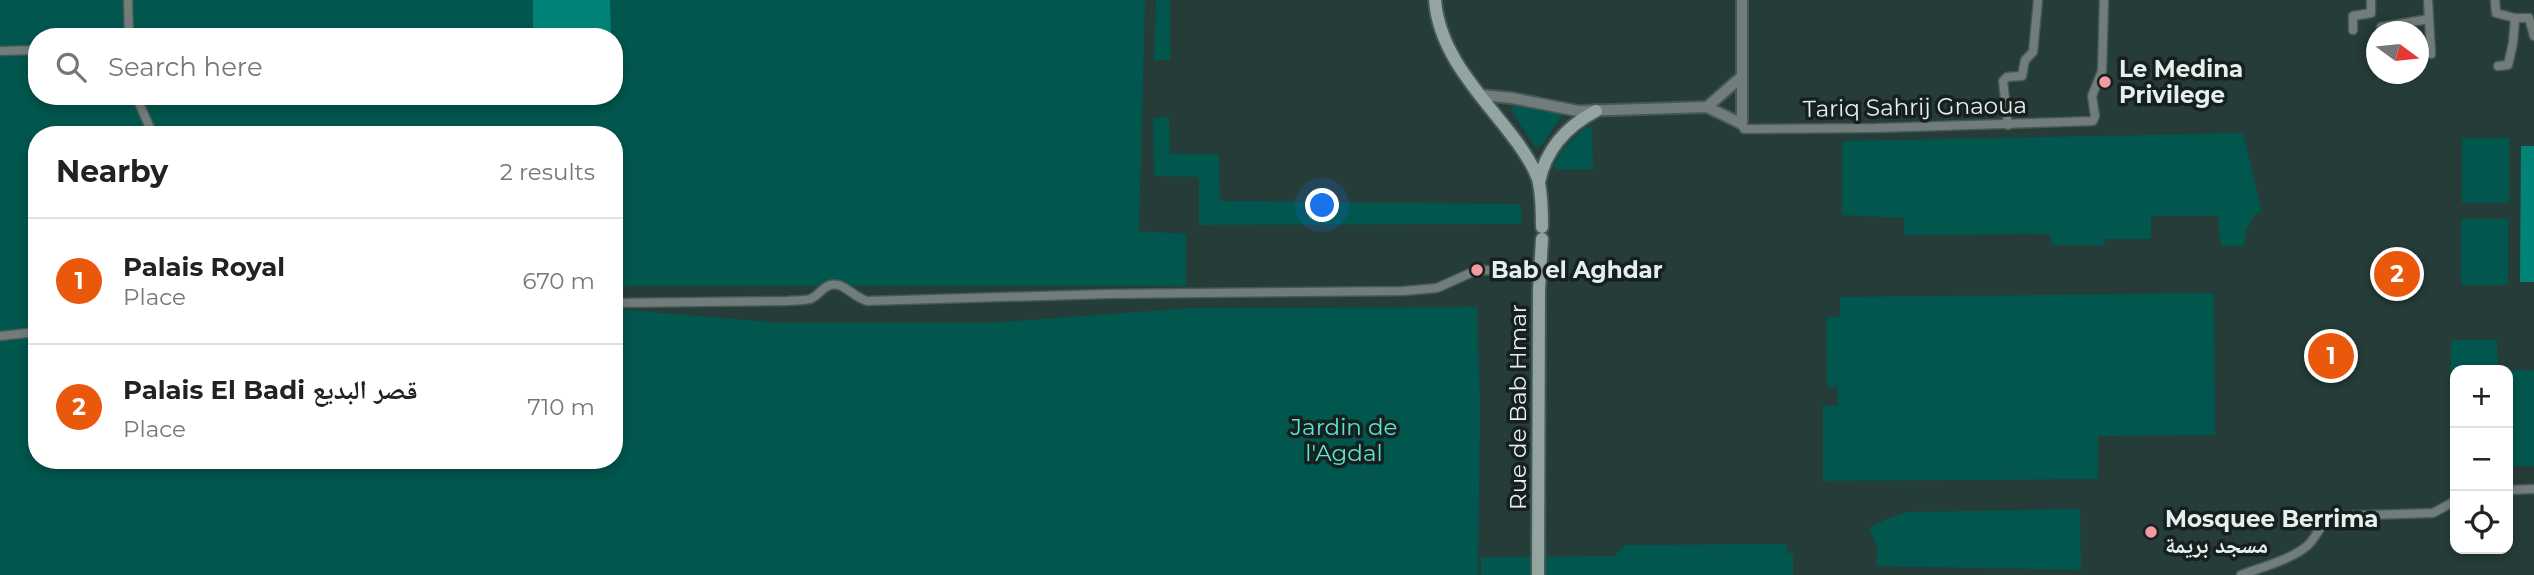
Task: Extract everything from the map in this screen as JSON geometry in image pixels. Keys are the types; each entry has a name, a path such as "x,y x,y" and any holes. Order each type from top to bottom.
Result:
{"main road":[{"path":"1434,0 1448,48 1528,159 1539,182"},
{"path":"1539,182 1541,169 1556,143 1575,124 1596,111"},
{"name":"Rue de Bab Hmar","path":"1538,575 1542,233 1539,182"}],"street":[{"path":"128,0 130,28"},
{"path":"1481,95 1578,111 1707,107 1742,124 1742,0"},
{"path":"2008,125 2003,81 2007,77 2022,76 2025,61 2033,52 2038,0"},
{"name":"Tariq Sahrij Gnaoua","path":"1742,124 1744,129 2093,121 2095,116 2092,96 2102,71 2104,0"},
{"path":"2353,30 2352,17 2371,13 2371,0"},
{"path":"2428,0 2431,54"},
{"path":"2495,0 2496,13 2515,18 2528,14 2534,36"},
{"path":"2498,66 2508,65 2515,18"},
{"path":"2417,21 2429,19"},
{"path":"0,51 28,50"},
{"path":"1707,107 1740,78"},
{"path":"140,105 149,126"},
{"path":"623,303 811,299 829,285 835,284 843,286 856,298 867,301 1107,294 1403,291 1437,288 1477,270 1541,271"},
{"path":"0,336 28,333"},
{"path":"2513,490 2534,488"},
{"path":"2241,575 2302,550 2331,516 2432,513 2450,504"}],"green space":[{"name":"Jardin de l'Agdal","path":"0,0 1145,0 1139,231 1186,234 1186,286 623,286 623,126 28,126 28,469 623,469 623,310 781,323 988,323 1191,308 1477,307 1480,408 1478,575 0,575"},
{"path":"1156,0 1170,0 1170,60 1154,60"},
{"path":"1515,105 1563,115 1540,147 1535,147 1511,110"},
{"path":"1169,117 1170,154 1219,154 1220,201 1520,204 1522,224 1199,225 1199,177 1154,176 1153,118"},
{"path":"1592,126 1593,169 1556,170 1554,165 1565,148 1575,136"},
{"path":"2243,133 2262,212 2254,215 2245,233 2244,246 2221,246 2218,216 2151,216 2151,239 2105,239 2104,245 2052,245 2050,234 1904,235 1904,218 1842,215 1842,141"},
{"path":"2462,138 2509,138 2509,203 2462,203"},
{"path":"2461,219 2508,219 2508,285 2461,285"},
{"path":"2214,293 2215,435 2098,436 2098,479 1823,481 1823,406 1838,405 1838,387 1827,387 1826,317 1840,317 1840,297"},
{"path":"2451,340 2497,340 2498,365 2451,365"},
{"path":"2513,370 2534,370 2534,466 2513,466"},
{"path":"2080,509 2081,570 1876,566 1878,549 1869,527 1905,512"},
{"path":"1787,544 1787,553 1793,553 1793,575 1481,575 1481,557 1614,556 1625,545"}],"shaded area":[{"path":"533,0 610,0 611,28 533,28"},
{"path":"2521,146 2534,146 2534,282 2520,282"}],"place":[{"name":"Le Medina Privilege","path":"2105,82"},
{"name":"Bab el Aghdar","path":"1477,270"},
{"name":"Palais El Badi قصر البديع","path":"2397,274"},
{"name":"Palais Royal","path":"2331,356"},
{"name":"Mosquee Berrima مسجد بريمة","path":"2151,532"}]}
